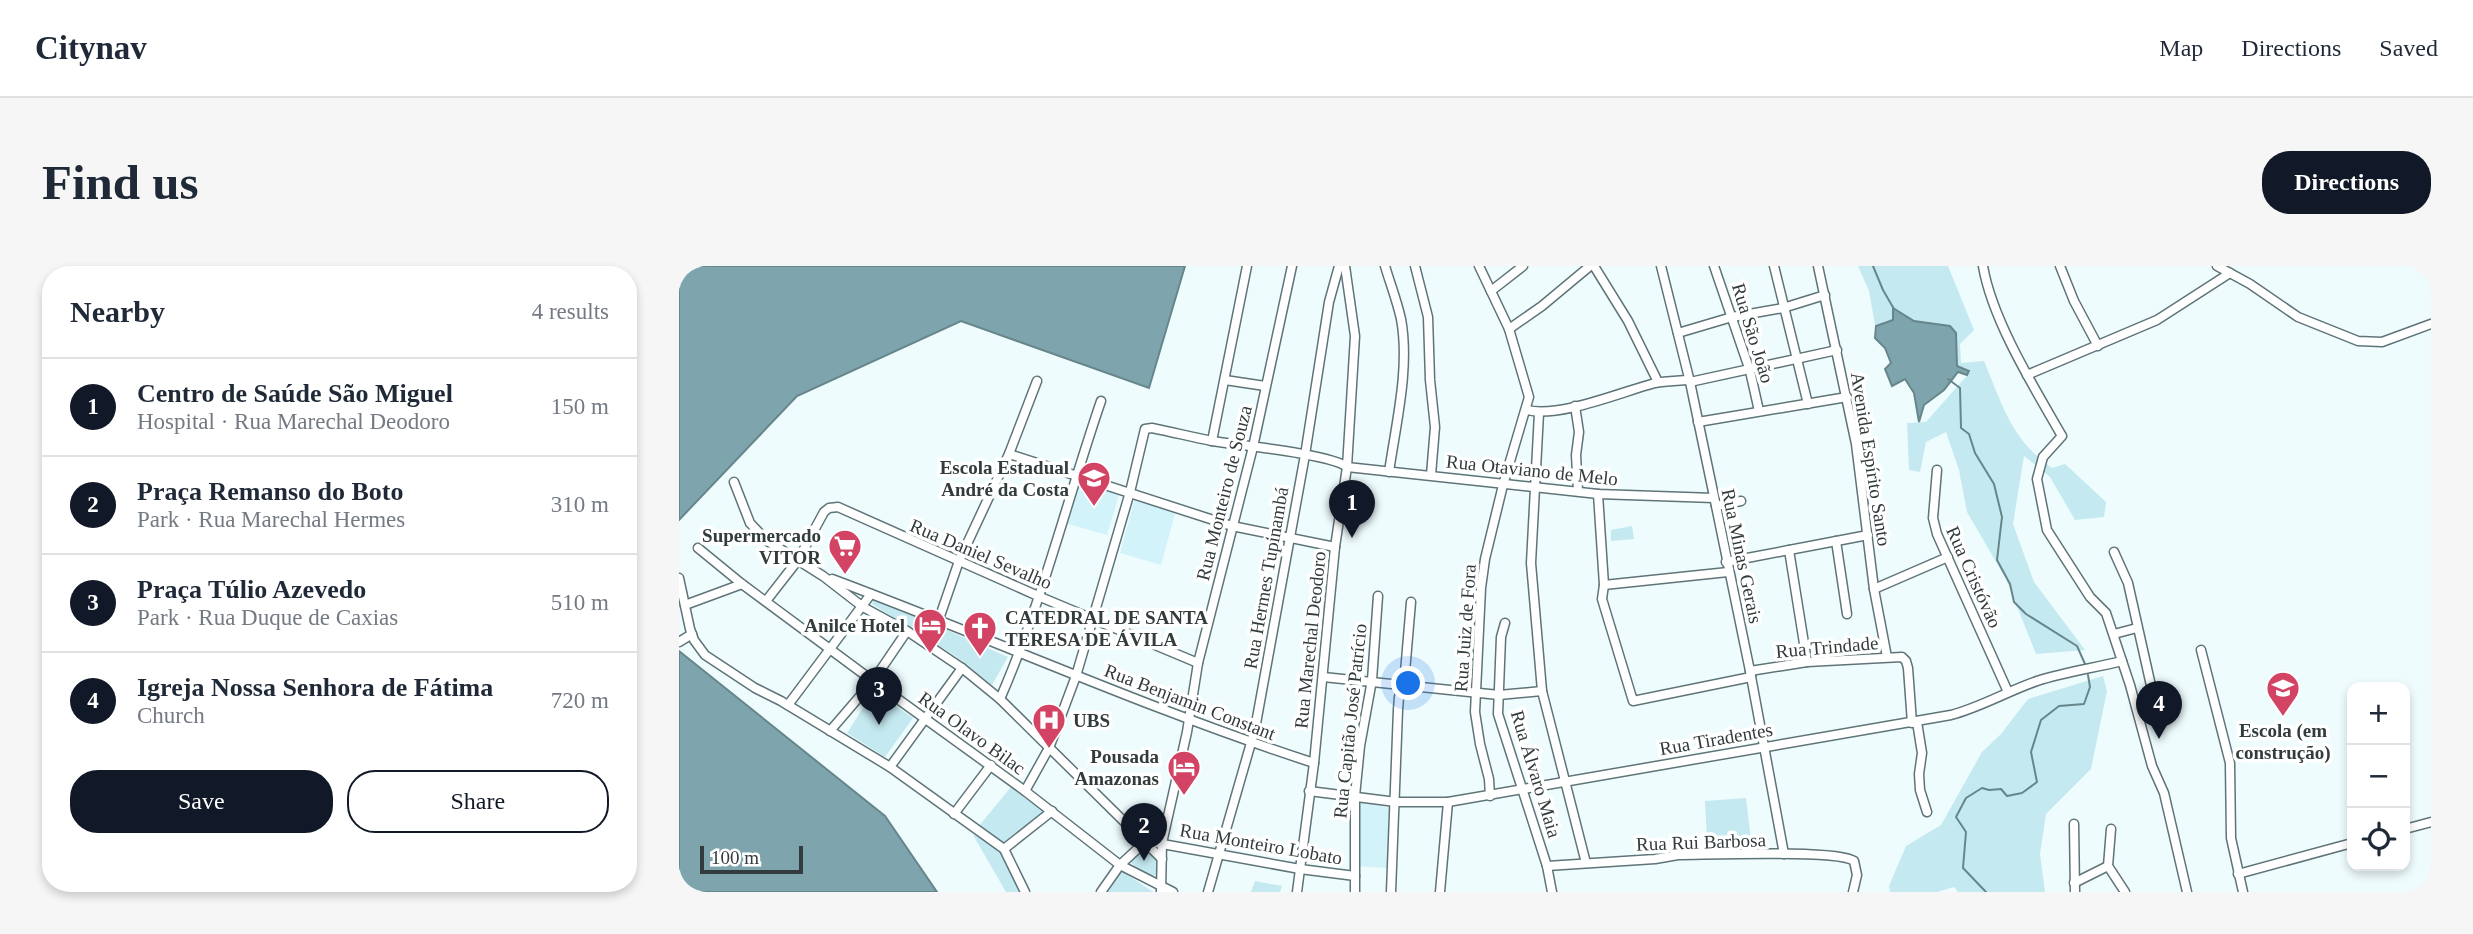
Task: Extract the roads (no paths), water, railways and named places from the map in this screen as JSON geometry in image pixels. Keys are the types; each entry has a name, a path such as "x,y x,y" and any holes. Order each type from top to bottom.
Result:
{"street":[{"path":"1212,441 1247,266"},
{"name":"Rua Monteiro de Souza","path":"1162,890 1162,843 1189,720 1198,663 1253,447 1292,266"},
{"name":"Rua Hermes Tupinambá","path":"1208,892 1255,729 1305,455 1329,302 1339,266"},
{"name":"Rua Marechal Deodoro","path":"1297,892 1314,763 1335,547 1347,467 1355,336 1345,266"},
{"path":"1385,266 1401,319 1403,352 1402,385 1389,472"},
{"path":"1415,266 1428,317 1435,427 1431,475"},
{"name":"Rua Juiz de Fora","path":"1479,266 1510,329 1529,397 1503,485 1485,559 1481,588 1475,712 1490,796"},
{"path":"1491,291 1523,266"},
{"path":"1510,329 1592,266 1628,321 1658,382"},
{"name":"Rua Minas Gerais","path":"1661,266 1715,502 1765,746 1784,854"},
{"name":"Rua São João","path":"1714,266 1750,370 1759,411"},
{"path":"1774,266 1808,404"},
{"name":"Avenida Espírito Santo","path":"1818,266 1847,397 1874,589 1887,657"},
{"path":"1983,266 1994,305 2027,375 2062,436 2047,451 2037,479 2047,530 2090,597 2106,613 2114,634 2152,766 2164,793 2184,891"},
{"path":"2060,266 2074,301 2098,346"},
{"path":"2217,266 2298,317 2358,341 2382,342 2431,324"},
{"path":"2027,375 2157,320 2229,273"},
{"path":"1678,333 1825,295"},
{"path":"1527,410 1539,413 1576,406 1658,382 1689,381 1837,350"},
{"path":"1225,380 1265,386"},
{"path":"939,620 959,561 1009,454 1037,381"},
{"path":"1698,422 1847,397"},
{"path":"1000,699 1020,653 1075,475 1101,401"},
{"path":"1576,406 1579,432 1576,455 1577,491"},
{"path":"1539,413 1531,563 1542,691 1586,863"},
{"name":"Rua Otaviano de Melo","path":"1130,492 1145,429 1152,428 1212,441 1305,455 1342,463 1347,467 1536,489 1715,502 1741,501"},
{"path":"1009,454 1232,526 1335,547"},
{"name":"Rua Cristóvão","path":"1937,470 1933,518 1937,534 2008,691"},
{"path":"734,482 750,523 766,540 823,576 863,607 907,631 962,668 1000,699 1162,859"},
{"path":"1025,791 1049,748 1076,676 1130,492"},
{"path":"1598,494 1604,585 1728,572"},
{"name":"Rua Daniel Sevalho","path":"798,560 824,512 829,508 838,508 1198,663"},
{"path":"1726,562 1868,535"},
{"path":"1836,541 1847,614"},
{"name":"Rua Olavo Bilac","path":"698,548 742,584 991,765 1119,865 1162,890 1173,892"},
{"path":"1789,550 1807,662"},
{"path":"2114,552 2128,583 2156,708"},
{"path":"1874,589 1948,556"},
{"path":"766,601 798,560"},
{"name":"Rua Benjamin Constant","path":"823,576 1189,720 1314,763"},
{"path":"679,578 692,634 700,649 719,666 890,767 1004,849 1025,892"},
{"path":"685,605 742,584"},
{"name":"Rua Trindade","path":"1604,585 1602,600 1633,701 1807,662 1902,657 1906,661 1914,722"},
{"path":"788,705 871,594"},
{"name":"Rua Capitão José Patrício","path":"1355,892 1356,796 1360,746 1372,680 1378,596"},
{"path":"1391,892 1398,710 1404,684 1411,602"},
{"name":"Rua Álvaro Maia","path":"1505,623 1501,637 1498,715 1547,866 1552,892"},
{"path":"2114,634 2137,628"},
{"path":"830,731 873,681 907,631"},
{"path":"679,642 692,634"},
{"path":"2201,650 2229,763 2231,838 2242,892"},
{"name":"Rua Tiradentes","path":"1309,790 1395,802 1448,802 1490,796 1914,722 1969,710 2008,691 2040,680 2122,661"},
{"path":"890,767 962,668"},
{"path":"1323,677 1499,695 1542,691"},
{"path":"1914,722 1922,752 1920,790 1927,812"},
{"path":"954,814 991,765"},
{"path":"1440,892 1448,802"},
{"path":"1004,849 1052,811"},
{"path":"2410,828 2431,822"},
{"path":"2074,824 2074,887"},
{"path":"2111,829 2108,866 2125,892"},
{"path":"1101,892 1119,865 1146,841"},
{"name":"Rua Monteiro Lobato","path":"1146,841 1300,869 1355,876"},
{"path":"2238,874 2347,844"},
{"name":"Rua Rui Barbosa","path":"1547,866 1678,855 1784,854 1850,858 1854,861 1857,876 1853,892"},
{"path":"2074,887 2108,866"}],"waterway":[{"path":"1873,266 1894,309"},
{"path":"1948,379 1960,388 1961,428 1969,434 1975,453 1994,484 2002,517 1997,560 2010,584 2014,602 2026,614 2077,646 2085,664"},
{"path":"1986,892 1963,868 1966,832 1956,817 1966,798 1982,788 2001,789 2007,796 2022,793 2037,782 2031,752 2041,720 2059,706 2084,704 2090,687 2088,675"}],"place":[{"name":"Escola Estadual André da Costa","path":"1094,508"},
{"name":"Centro de Saúde São Miguel","path":"1352,538"},
{"name":"Supermercado VITOR","path":"845,576"},
{"name":"Anilce Hotel","path":"930,655"},
{"name":"CATEDRAL DE SANTA TERESA DE ÁVILA","path":"980,658"},
{"name":"Escola (em construção)","path":"2283,718"},
{"name":"Praça Túlio Azevedo","path":"879,725"},
{"name":"Igreja Nossa Senhora de Fátima","path":"2159,739"},
{"name":"UBS","path":"1049,750"},
{"name":"Pousada Amazonas","path":"1184,797"},
{"name":"Praça Remanso do Boto","path":"1144,861"}]}
